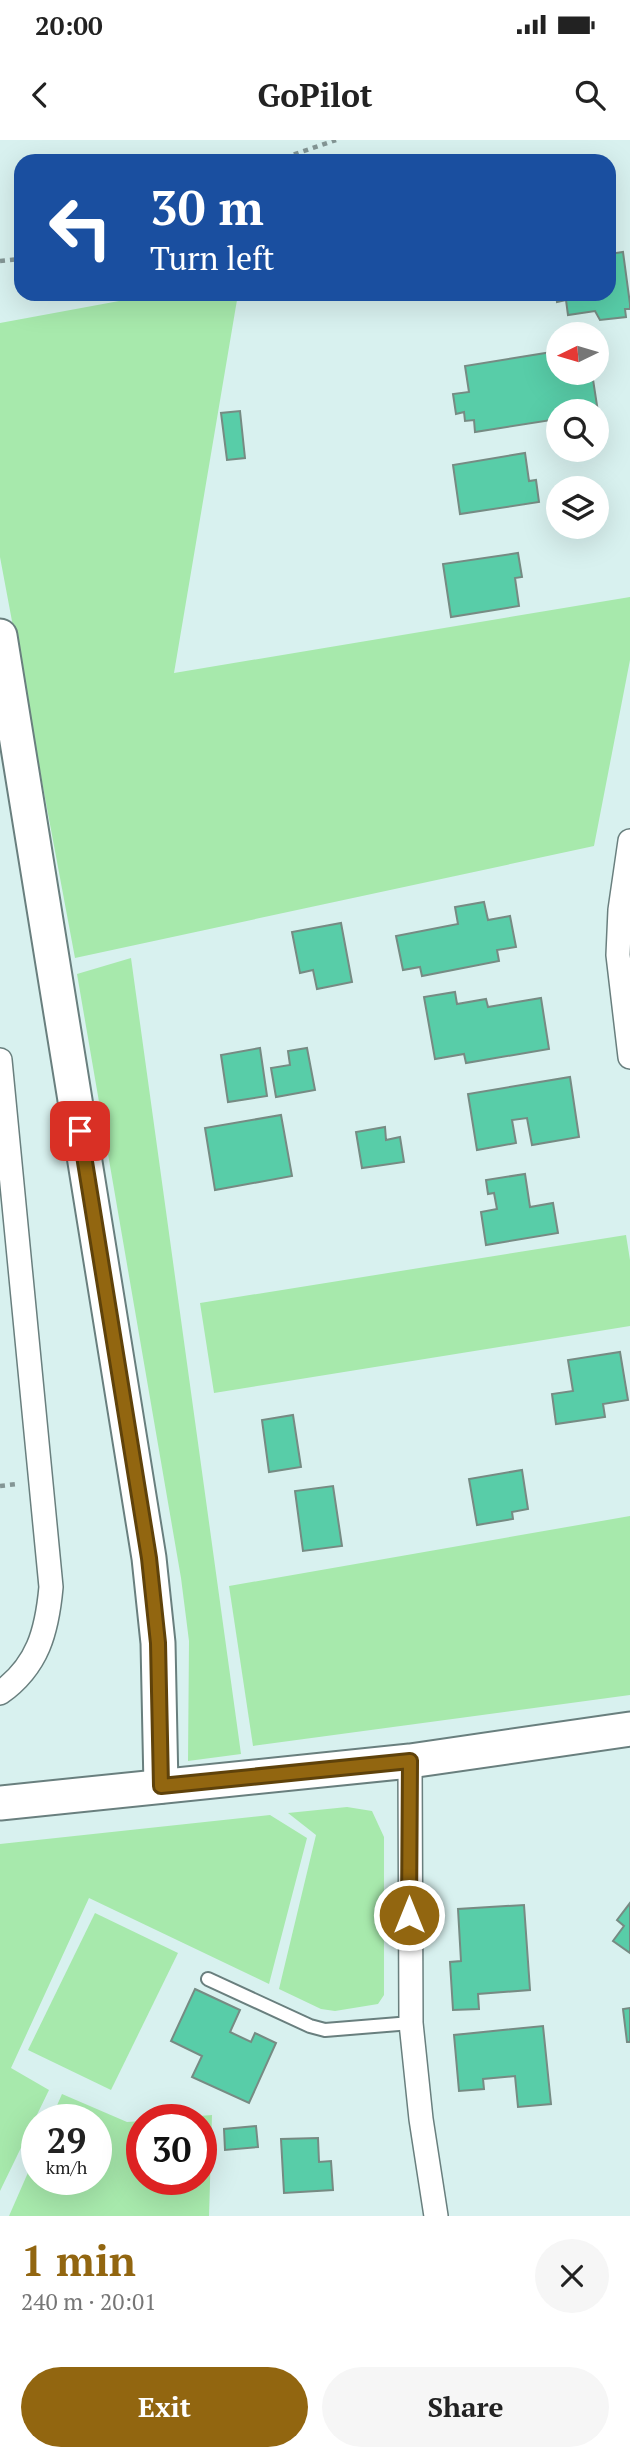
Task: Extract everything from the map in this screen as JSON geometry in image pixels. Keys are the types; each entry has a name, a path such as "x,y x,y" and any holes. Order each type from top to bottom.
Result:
{"main road":[{"path":"0,636 149,1558 158,1643 161,1786"},
{"path":"0,1802 410,1761 630,1729"}],"street":[{"path":"630,841 620,982 630,1057"},
{"path":"0,1060 51,1587 48,1622 39,1646 14,1684 0,1693"},
{"path":"410,1761 411,2023 431,2211"}],"lane":[{"path":"208,1979 310,2026 325,2030 411,2023"}],"path":[{"path":"295,154 336,140"}],"green space":[{"path":"119,301 237,301 174,673 630,597 630,660 594,846 75,958 0,557 0,323"},
{"path":"131,958 241,1754 188,1761 189,1641 181,1578 77,974"},
{"path":"626,1235 630,1260 630,1326 214,1393 200,1303"},
{"path":"630,1516 630,1695 253,1746 229,1586"},
{"path":"347,1807 372,1811 384,1837 384,1995 378,2004 335,2011 321,2009 279,1989 316,1835 288,1813"},
{"path":"270,1815 307,1838 269,1984 89,1898 11,2068 49,2090 42,2104 21,2104 21,2148 0,2191 0,1844"},
{"path":"95,1913 178,1953 111,2090 28,2050"},
{"path":"62,2094 85,2104 58,2104"},
{"path":"112,2116 126,2122 126,2195 210,2195 209,2216 9,2216 21,2189 21,2195 112,2195"}],"building":[{"path":"623,252 630,304 630,309 625,309 626,317 600,320 595,311 568,315 566,301 616,301 616,253"},
{"path":"546,353 546,385 594,385 596,399 546,399 546,421 475,432 474,420 465,421 464,412 456,414 453,394 469,392 465,366"},
{"path":"240,411 245,458 227,460 221,413"},
{"path":"525,453 529,481 536,480 539,502 460,514 453,465"},
{"path":"518,553 522,577 515,578 519,606 451,617 443,564"},
{"path":"484,902 488,920 510,916 516,947 497,950 499,961 422,976 420,967 403,970 396,936 458,924 455,907"},
{"path":"341,923 352,982 317,989 313,970 300,973 292,932"},
{"path":"455,992 457,1004 486,999 488,1007 541,998 549,1049 466,1063 464,1054 435,1059 424,997"},
{"path":"260,1048 267,1096 228,1102 221,1055"},
{"path":"307,1048 315,1090 276,1097 271,1068 290,1065 288,1051"},
{"path":"570,1077 579,1137 532,1145 527,1118 512,1120 516,1143 477,1150 468,1094"},
{"path":"281,1115 292,1176 215,1190 205,1128"},
{"path":"385,1127 386,1140 400,1137 404,1162 362,1168 356,1132"},
{"path":"525,1174 530,1207 553,1203 558,1233 486,1245 481,1212 497,1209 494,1193 488,1194 486,1180"},
{"path":"620,1352 628,1400 603,1404 605,1417 556,1424 552,1394 573,1391 568,1360"},
{"path":"293,1415 301,1467 269,1472 262,1420"},
{"path":"522,1470 528,1509 512,1512 513,1519 477,1525 469,1479"},
{"path":"333,1486 342,1546 303,1551 295,1491"},
{"path":"630,1903 630,1953 613,1941 624,1926 617,1920"},
{"path":"524,1905 530,1990 478,1994 479,2009 453,2010 450,1962 461,1961 458,1909"},
{"path":"195,1989 240,2010 230,2032 251,2042 255,2033 276,2043 249,2103 192,2077 202,2056 171,2041"},
{"path":"630,2008 630,2042 627,2042 623,2009"},
{"path":"543,2026 551,2104 518,2107 515,2076 483,2079 484,2089 459,2091 454,2035"},
{"path":"256,2126 258,2147 225,2150 224,2129"},
{"path":"318,2138 319,2162 331,2161 333,2190 284,2193 281,2139"}],"route":[{"path":"80,1131 149,1558 158,1643 161,1786 410,1761 409,1915"}]}
